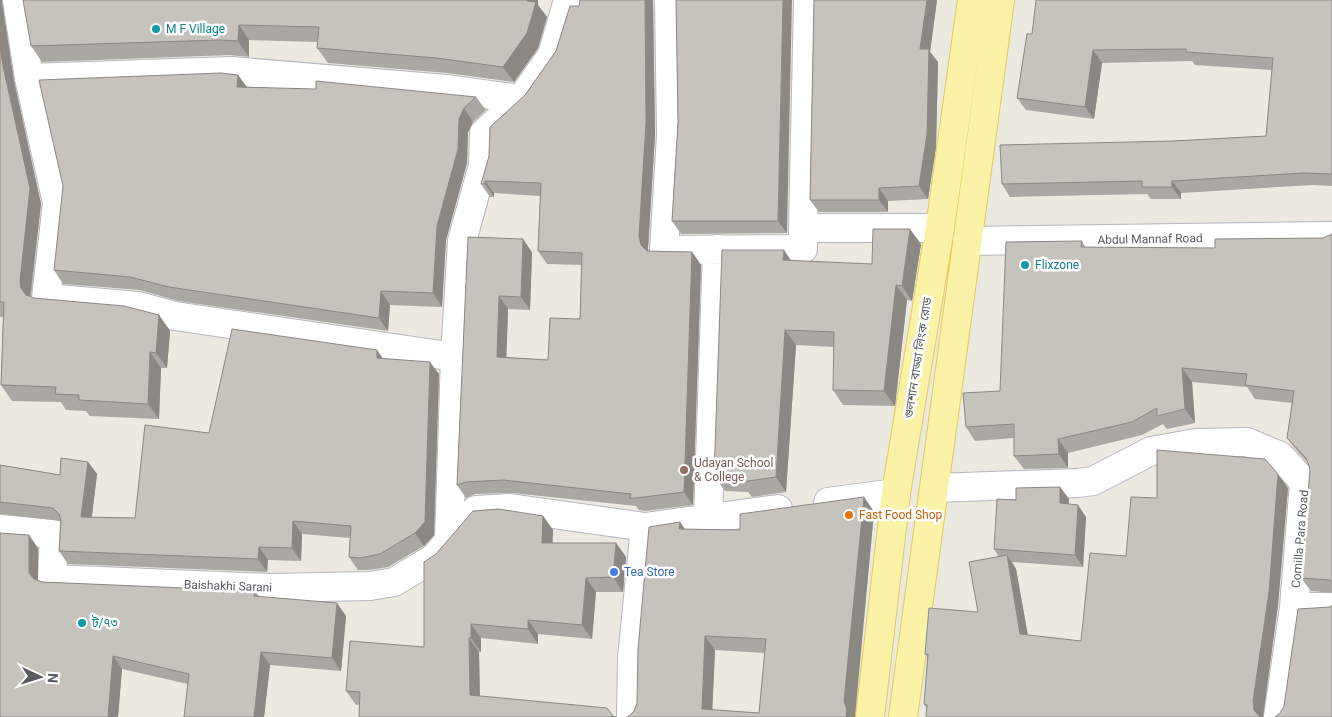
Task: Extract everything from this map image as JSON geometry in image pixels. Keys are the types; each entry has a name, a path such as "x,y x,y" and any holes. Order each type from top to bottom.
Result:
{"main road":[{"name":"গুলশান বাড্ডা লিংক রোড","path":"870,717 896,493 940,228 972,0"},
{"path":"903,717 1000,0"}],"street":[{"path":"17,0 29,78 56,203 46,298 138,306 175,316 455,357"},
{"path":"449,540 455,357 462,241 483,165 484,132 521,98 552,55 568,0"},
{"path":"669,0 671,135 664,250 803,249 808,0"},
{"path":"29,78 231,71 446,89 521,98"},
{"path":"802,228 940,228"},
{"name":"Abdul Mannaf Road","path":"967,241 1332,236"},
{"path":"708,519 717,249"},
{"name":"Comilla Para Road","path":"935,488 1093,481 1151,451 1196,443 1247,442 1280,456 1304,482 1294,607 1278,717"},
{"path":"631,717 632,658 646,527 896,493"},
{"name":"Baishakhi Sarani","path":"0,529 54,534 52,579 270,588 370,586 394,582 434,558 476,510 510,508 646,527"},
{"path":"1294,607 1332,607"}],"building":[{"path":"23,0 527,0 536,2 527,33 503,67 436,58 317,48 319,27 239,25 238,41 31,46"},
{"path":"580,0 645,0 646,122 639,236 641,245 647,251 692,252 684,492 630,498 631,494 503,480 466,482 457,485 468,237 523,239 521,297 499,296 497,357 548,360 550,318 580,319 582,253 538,251 541,183 485,181 485,184 481,184 489,156 490,127 525,95 556,51 570,6 579,6"},
{"path":"676,0 783,0 778,221 672,221 678,122"},
{"path":"814,0 927,0 920,49 929,49 927,134 919,186 879,188 879,200 810,200"},
{"path":"1036,0 1332,0 1332,174 1304,173 1172,181 1172,187 1142,187 1142,181 1002,184 1000,145 1173,141 1266,136 1273,58 1186,52 1186,49 1093,50 1085,107 1017,98 1027,34 1032,34"},
{"path":"0,47 30,188 20,281 21,288 26,295 34,298 124,306 159,315 156,353 150,352 148,404 79,400 79,395 55,394 56,387 1,385 4,302 0,302"},
{"path":"221,73 238,75 237,87 316,89 316,81 476,97 464,108 459,119 458,149 437,226 433,293 381,291 379,318 169,287 130,277 54,270 63,186 39,80"},
{"path":"873,229 910,229 902,286 896,285 884,391 833,390 834,332 785,330 776,477 741,482 742,477 714,476 722,250 784,250 783,260 872,264"},
{"path":"1332,234 1332,582 1330,580 1301,578 1310,469 1306,458 1287,438 1294,391 1245,385 1247,374 1182,368 1185,409 1157,416 1157,408 1132,422 1058,439 1059,454 1014,456 1014,424 966,427 963,393 1000,391 1006,242 1082,241 1081,247 1215,248 1215,239 1323,238"},
{"path":"232,329 377,350 377,358 430,362 425,522 415,533 380,554 360,558 349,557 351,526 293,521 292,548 259,547 258,559 59,551 61,521 59,514 53,508 0,502 0,465 60,475 61,458 88,462 81,517 135,518 145,425 209,433"},
{"path":"1157,450 1265,459 1278,474 1269,592 1253,701 1254,710 1262,717 926,717 927,705 924,704 928,654 925,654 929,608 978,612 969,562 1007,555 1020,634 1081,641 1090,553 1126,556 1131,497 1157,498"},
{"path":"1060,487 1060,503 1078,505 1075,555 994,549 997,499 1016,500 1016,488"},
{"path":"864,497 844,701 847,710 846,717 628,717 634,711 637,703 638,649 649,527 680,522 679,529 740,530 740,514","holes":["705,636 766,639 759,713 702,709"]},
{"path":"499,509 543,516 542,543 616,543 613,577 586,578 582,625 528,620 528,629 471,624 471,638 469,638 470,695 607,708 616,717 359,717 360,692 346,691 350,641 424,647 424,562 436,554 473,511"},
{"path":"0,533 29,535 29,573 34,579 42,582 255,591 254,596 337,603 332,658 261,652 254,717 184,717 189,674 113,656 108,717 0,717"},
{"path":"1332,605 1332,717 1275,717 1284,706 1298,609 1330,607"}],"place":[{"name":"M F Village","path":"156,29"},
{"name":"Flixzone","path":"1025,265"},
{"name":"Udayan School & College","path":"684,470"},
{"name":"Fast Food Shop","path":"849,515"},
{"name":"Tea Store","path":"614,572"},
{"name":"ট/৭৩","path":"82,623"}]}
